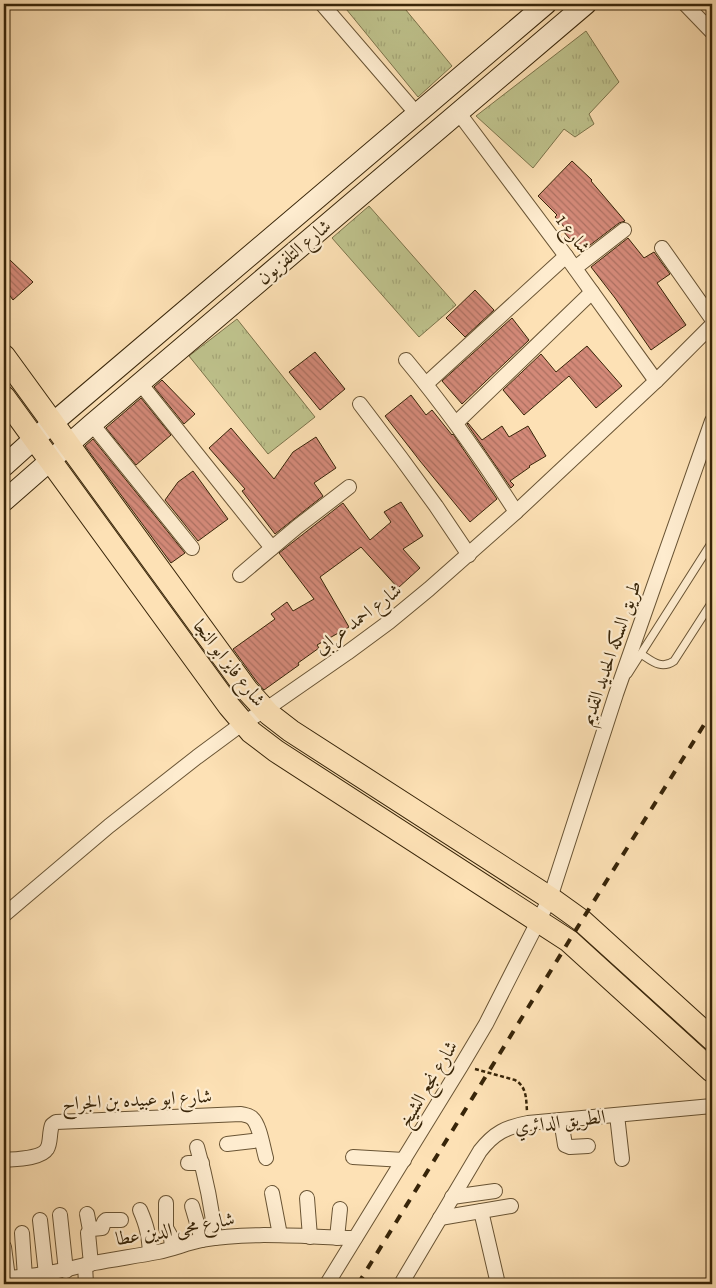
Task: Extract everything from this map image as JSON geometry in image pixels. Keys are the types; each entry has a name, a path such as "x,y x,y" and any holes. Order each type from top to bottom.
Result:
{"main road":[{"name":"شارع التلفزيون","path":"4,466 546,4"},
{"name":"شارع التلفزيون","path":"4,501 586,4"},
{"name":"شارع فايز ابو النجا","path":"4,356 247,690 265,710 291,731 550,898 582,921 712,1039"},
{"name":"شارع فايز ابو النجا","path":"4,397 242,723 257,737 276,750 569,941 712,1071"}],"street":[{"path":"322,4 416,113"},
{"path":"685,4 712,32"},
{"name":"شارع 1","path":"458,112 575,268 656,381"},
{"path":"575,268 624,230"},
{"path":"662,248 712,319"},
{"path":"426,384 566,256"},
{"path":"456,423 592,292"},
{"name":"شارع احمد عرابى","path":"4,915 174,774 242,723 265,710 347,653 430,589 516,512 656,381 712,325"},
{"path":"406,360 456,423 516,512"},
{"path":"140,383 272,548"},
{"path":"360,404 419,482 469,554"},
{"name":"طريق السكه الحديد القديم","path":"550,898 616,694 712,421"},
{"path":"92,424 192,548"},
{"path":"240,576 349,487"},
{"name":"شارع نجع الشيخ","path":"327,1284 486,1024 550,898"},
{"name":"الطريق الدائري","path":"401,1284 480,1151 489,1140 501,1131 528,1123 712,1106"},
{"name":"شارع ابو عبيده بن الجراح","path":"4,1160 42,1154 47,1150 52,1125 56,1122 241,1114 252,1118 256,1123 266,1158"},
{"path":"617,1115 622,1159"},
{"path":"561,1120 565,1145 570,1147 588,1146"},
{"path":"227,1144 261,1140"},
{"path":"197,1147 195,1163 212,1210 208,1239"},
{"path":"353,1157 404,1160"},
{"path":"452,1198 495,1191"},
{"path":"272,1193 280,1235"},
{"path":"307,1198 310,1237"},
{"path":"166,1203 166,1228 171,1237 172,1248"},
{"path":"192,1206 208,1239"},
{"path":"440,1218 511,1206"},
{"path":"337,1238 340,1209"},
{"path":"140,1210 149,1234 150,1253"},
{"path":"481,1211 498,1284"},
{"path":"86,1284 88,1235 90,1230 87,1214"},
{"path":"60,1215 66,1270"},
{"path":"40,1220 46,1274"},
{"path":"90,1230 102,1228 106,1220 122,1220"},
{"path":"22,1233 25,1276"},
{"name":"شارع محى الدين عطا","path":"6,1278 46,1274 208,1239 280,1235 355,1238"},
{"path":"4,1247 6,1278"}],"lane":[{"path":"616,694 712,542"},
{"path":"642,654 657,664 670,664 674,661 712,602"}],"path":[{"path":"461,1066 521,1083 526,1094 528,1123"}],"green space":[{"path":"342,4 401,4 452,66 418,97"},
{"path":"586,31 619,82 589,114 594,124 575,137 564,129 533,168 476,116"},
{"path":"369,206 456,305 419,337 332,238"},
{"path":"237,319 315,417 268,454 189,356"}],"building":[{"path":"572,161 592,180 625,221 619,223 581,252 563,231 566,229 555,217 557,215 538,196"},
{"path":"628,238 644,258 654,252 670,274 657,283 686,325 651,350 591,267"},
{"path":"10,260 33,282 13,300 4,288 4,265"},
{"path":"475,290 494,310 465,337 446,318"},
{"path":"512,318 529,340 462,404 442,381"},
{"path":"587,346 622,386 596,408 569,376 524,415 503,390 541,354 556,372"},
{"path":"315,352 345,389 320,410 289,372"},
{"path":"162,380 195,414 184,424 154,387"},
{"path":"411,395 426,415 432,410 453,434 497,499 470,522 385,416"},
{"path":"141,398 171,435 136,465 106,428"},
{"path":"468,423 482,440 502,426 509,437 528,426 546,456 510,481 514,485 511,488"},
{"path":"231,428 274,479 293,452 316,437 336,468 314,483 323,496 275,534 242,491 245,489 209,448"},
{"path":"93,439 185,553 171,563 85,446"},
{"path":"193,471 228,519 198,541 165,500 178,482"},
{"path":"401,502 423,536 403,549 420,568 398,588 361,547 320,577 349,627 317,645 319,648 298,663 299,665 264,690 233,649 275,619 271,614 287,602 293,611 314,599 279,553 343,503 370,540 391,522 384,512"}],"railway":[{"path":"358,1284 712,712"}]}
